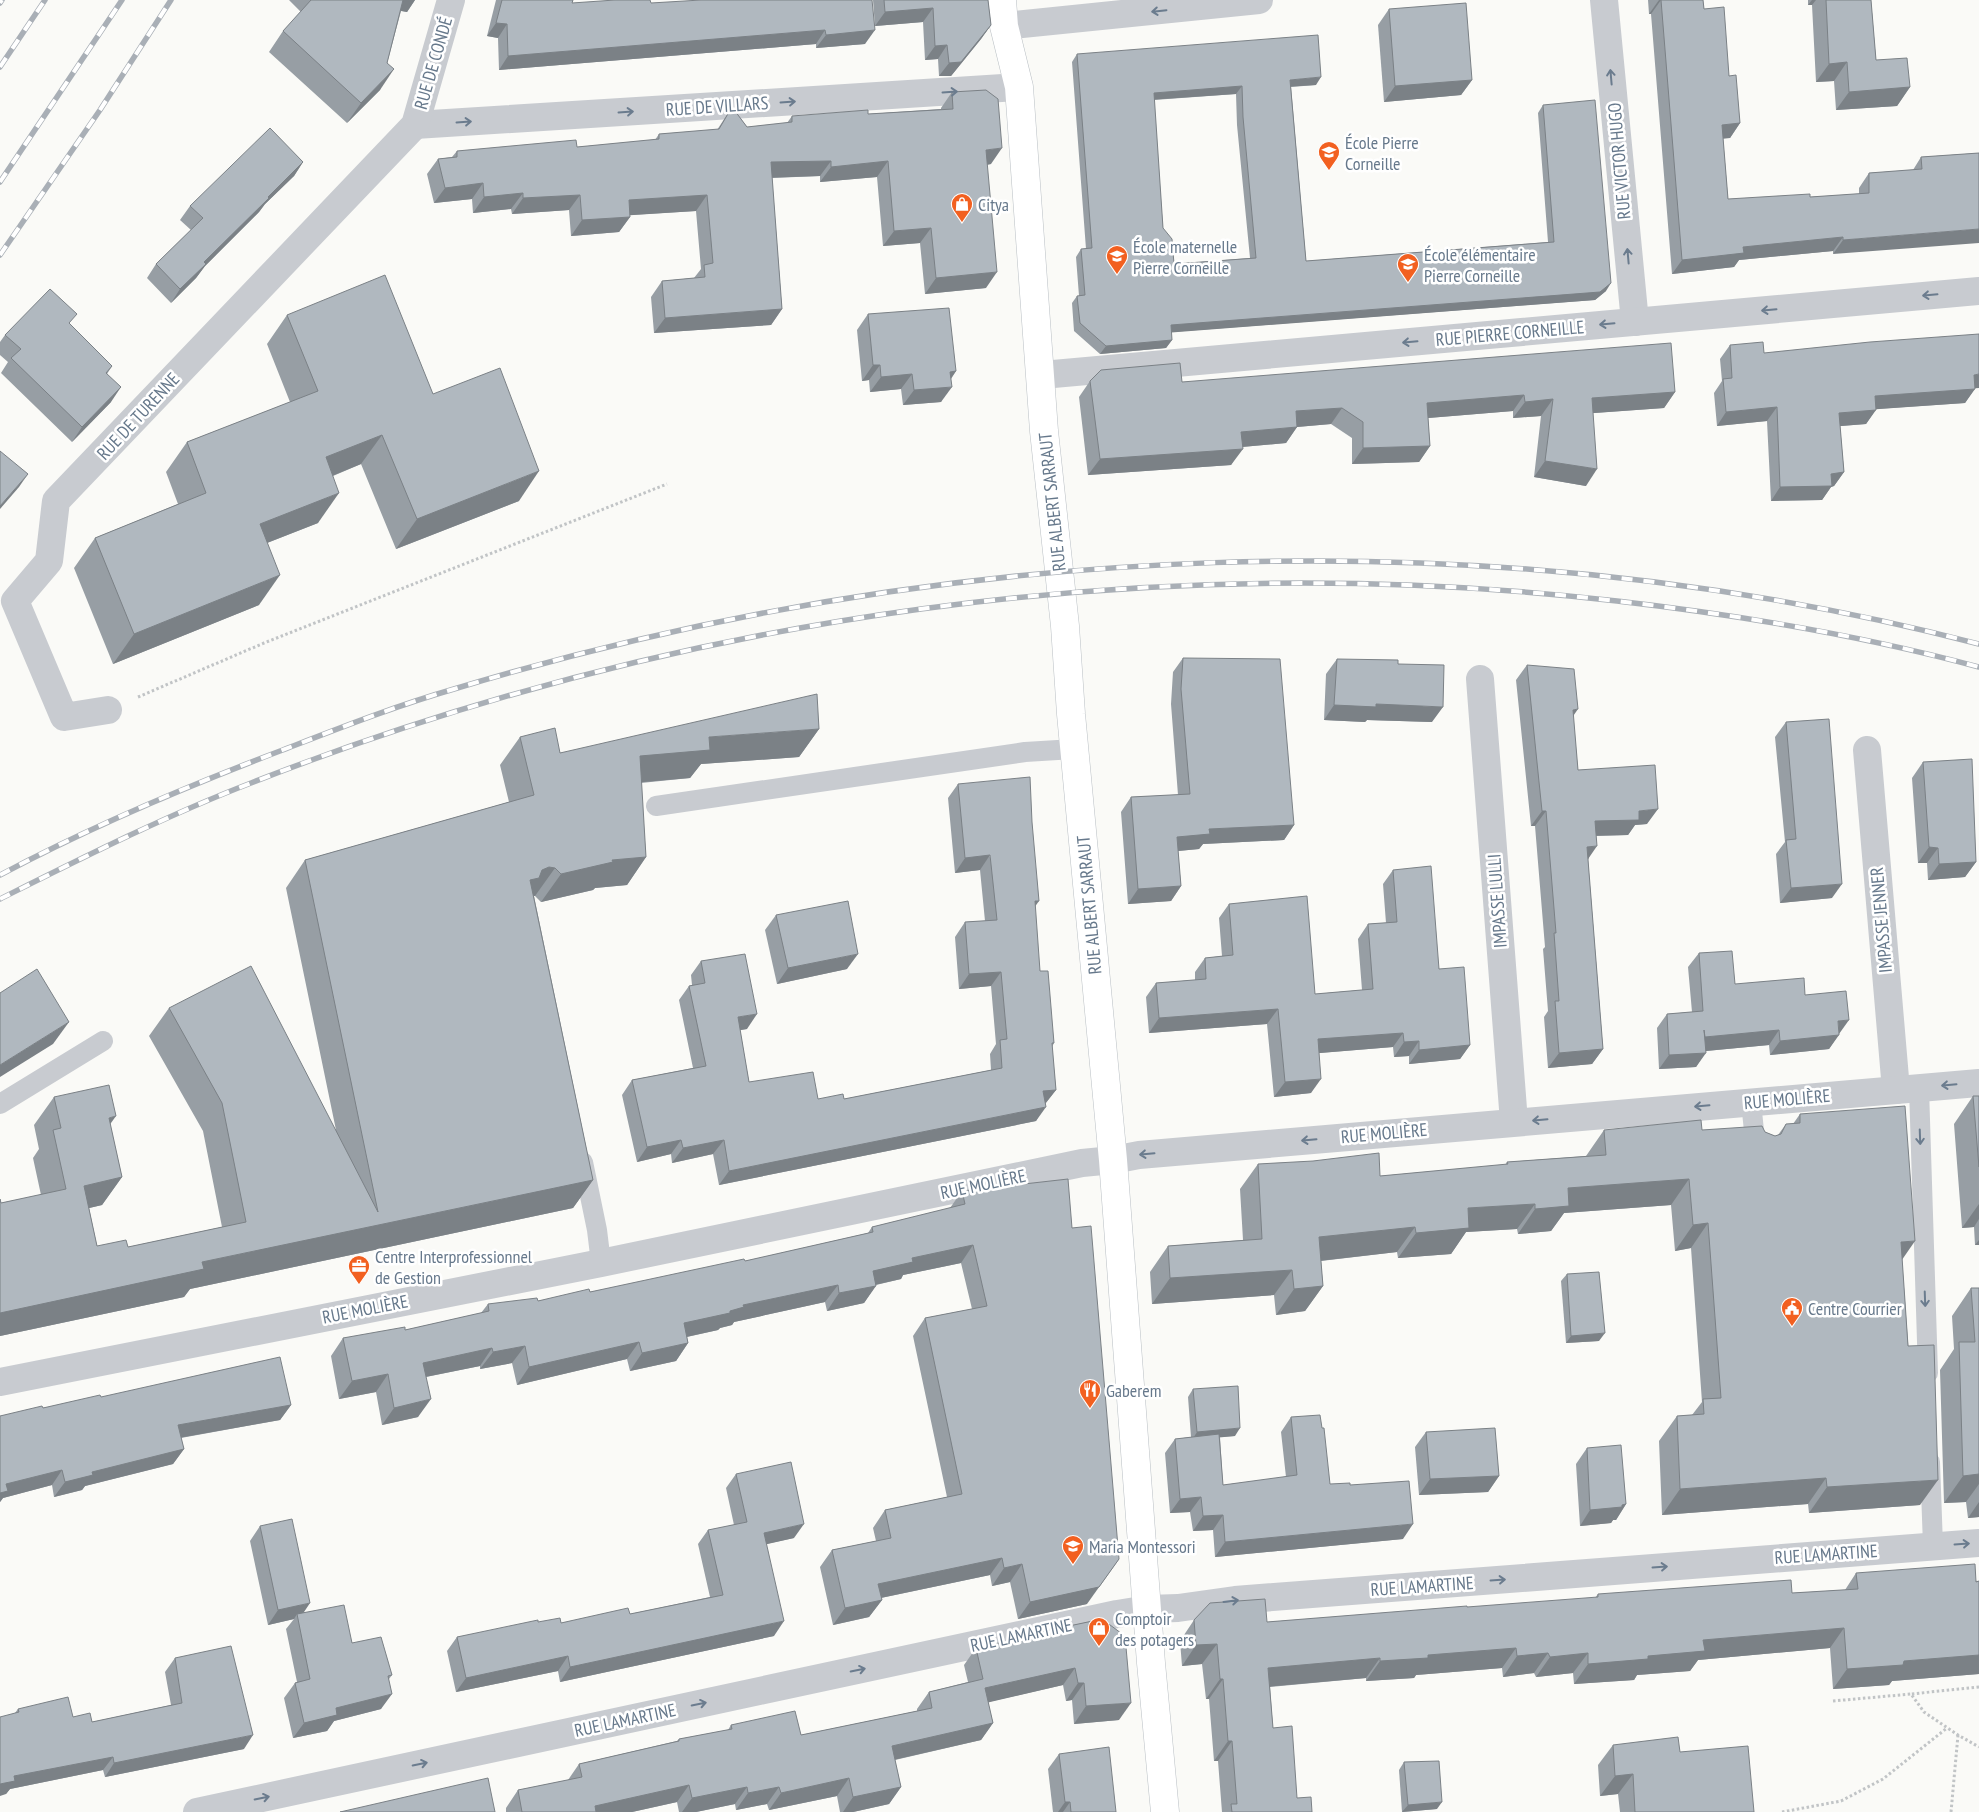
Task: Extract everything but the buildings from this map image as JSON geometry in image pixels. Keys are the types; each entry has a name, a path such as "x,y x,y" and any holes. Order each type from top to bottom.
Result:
{"main road":[{"name":"RUE ALBERT SARRAUT","path":"1003,13 1019,88 1036,323 1042,375 1044,431 1065,626 1074,749 1113,1160 1151,1663 1165,1812"}],"street":[{"name":"RUE DE CONDÉ","path":"415,125 451,0"},
{"path":"1003,13 1259,0"},
{"name":"RUE VICTOR HUGO","path":"1604,0 1635,322"},
{"name":"RUE DE VILLARS","path":"415,125 1019,88"},
{"name":"RUE DE TURENNE","path":"108,710 64,717 15,601 48,561 56,502 415,125"},
{"name":"RUE PIERRE CORNEILLE","path":"1042,375 1979,291"},
{"name":"IMPASSE LULLI","path":"1480,679 1514,1122"},
{"name":"IMPASSE JENNER","path":"1867,750 1907,1089"},
{"name":"RUE MOLIÈRE","path":"0,1382 601,1263 1082,1163 1113,1160 1139,1154 1979,1083"},
{"name":"RUE LAMARTINE","path":"197,1812 1098,1618 1148,1609 1979,1543"}],"lane":[{"path":"656,806 1025,752 1074,749"},
{"path":"0,1104 103,1041"},
{"path":"1907,1089 1928,1393"},
{"path":"1751,1102 1756,1150"},
{"path":"579,1142 597,1230 601,1263"},
{"path":"1930,1443 1933,1546"}],"path":[{"path":"108,710 264,643 666,484"},
{"path":"1833,1701 1979,1687"},
{"path":"1911,1694 1924,1712 1946,1728 1979,1747"},
{"path":"1782,1812 1841,1801 1883,1778 1946,1728"},
{"path":"1951,1812 1958,1735"}],"railway":[{"path":"0,67 45,0"},
{"path":"0,182 122,0"},
{"path":"0,255 100,110 171,0"},
{"path":"0,875 103,824 209,779 366,718 454,689 640,639 829,601 1021,576 1214,563 1407,563 1600,576 1791,603 1979,644"},
{"path":"0,899 187,809 251,783 415,724 581,676 751,637 923,609 1096,591 1270,583 1444,587 1617,601 1708,613 1799,627 1889,645 1979,667"}],"place":[{"name":"École Pierre Corneille","path":"1329,171"},
{"name":"Citya","path":"962,223"},
{"name":"École maternelle Pierre Corneille","path":"1117,275"},
{"name":"École élémentaire Pierre Corneille","path":"1408,283"},
{"name":"Centre Interprofessionnel de Gestion","path":"359,1285"},
{"name":"Centre Courrier","path":"1792,1327"},
{"name":"Gaberem","path":"1090,1409"},
{"name":"Maria Montessori","path":"1073,1565"},
{"name":"Comptoir des potagers","path":"1099,1647"}]}
